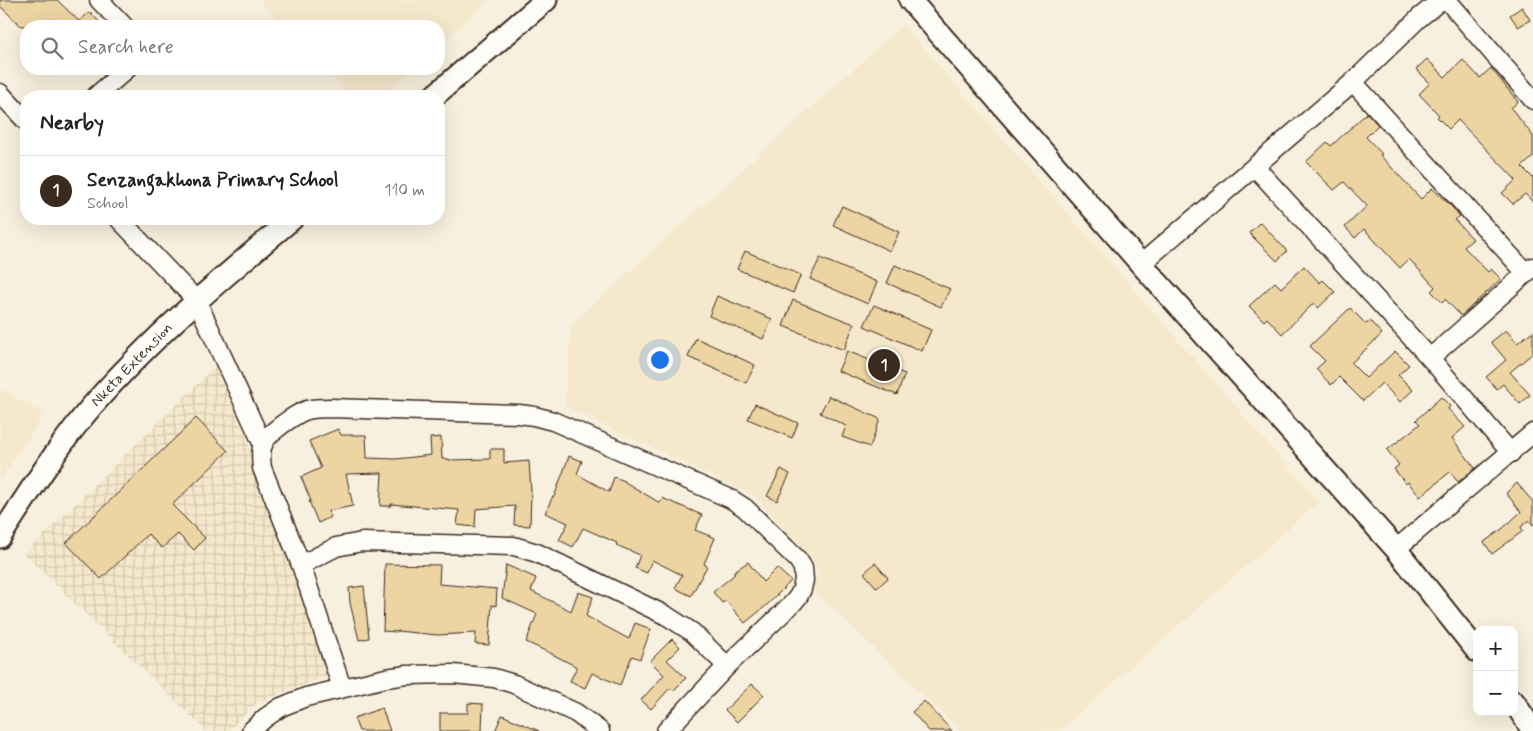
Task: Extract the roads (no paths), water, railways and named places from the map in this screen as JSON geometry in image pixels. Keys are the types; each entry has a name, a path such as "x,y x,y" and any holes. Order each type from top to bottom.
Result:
{"street":[{"path":"99,0 118,20"},
{"path":"441,90 546,0"},
{"path":"910,0 1141,264 1396,549 1473,646"},
{"path":"1141,264 1353,82 1419,18 1441,0"},
{"path":"1447,0 1532,98"},
{"path":"103,90 120,75"},
{"path":"1353,82 1529,270 1430,358"},
{"path":"0,93 20,115"},
{"path":"1254,167 1430,358 1511,454"},
{"path":"125,225 197,301 263,445"},
{"name":"Nketa Extension","path":"0,537 59,449 92,406 164,330 285,225"},
{"path":"342,688 301,565 262,468 263,445 269,435 278,427 306,410 316,409 519,414 553,421 731,499 745,508 798,560 803,568 804,580 802,589 792,604 727,666 666,731"},
{"path":"1396,549 1533,434"},
{"path":"301,565 336,548 362,542 523,548 546,557 667,616 692,632 727,666"},
{"path":"251,731 281,707 306,697 407,675 453,674 494,678 514,684 576,713 600,731"},
{"path":"1518,708 1533,731"}],"place":[{"name":"Senzangakhona Primary School","path":"884,365"}]}
